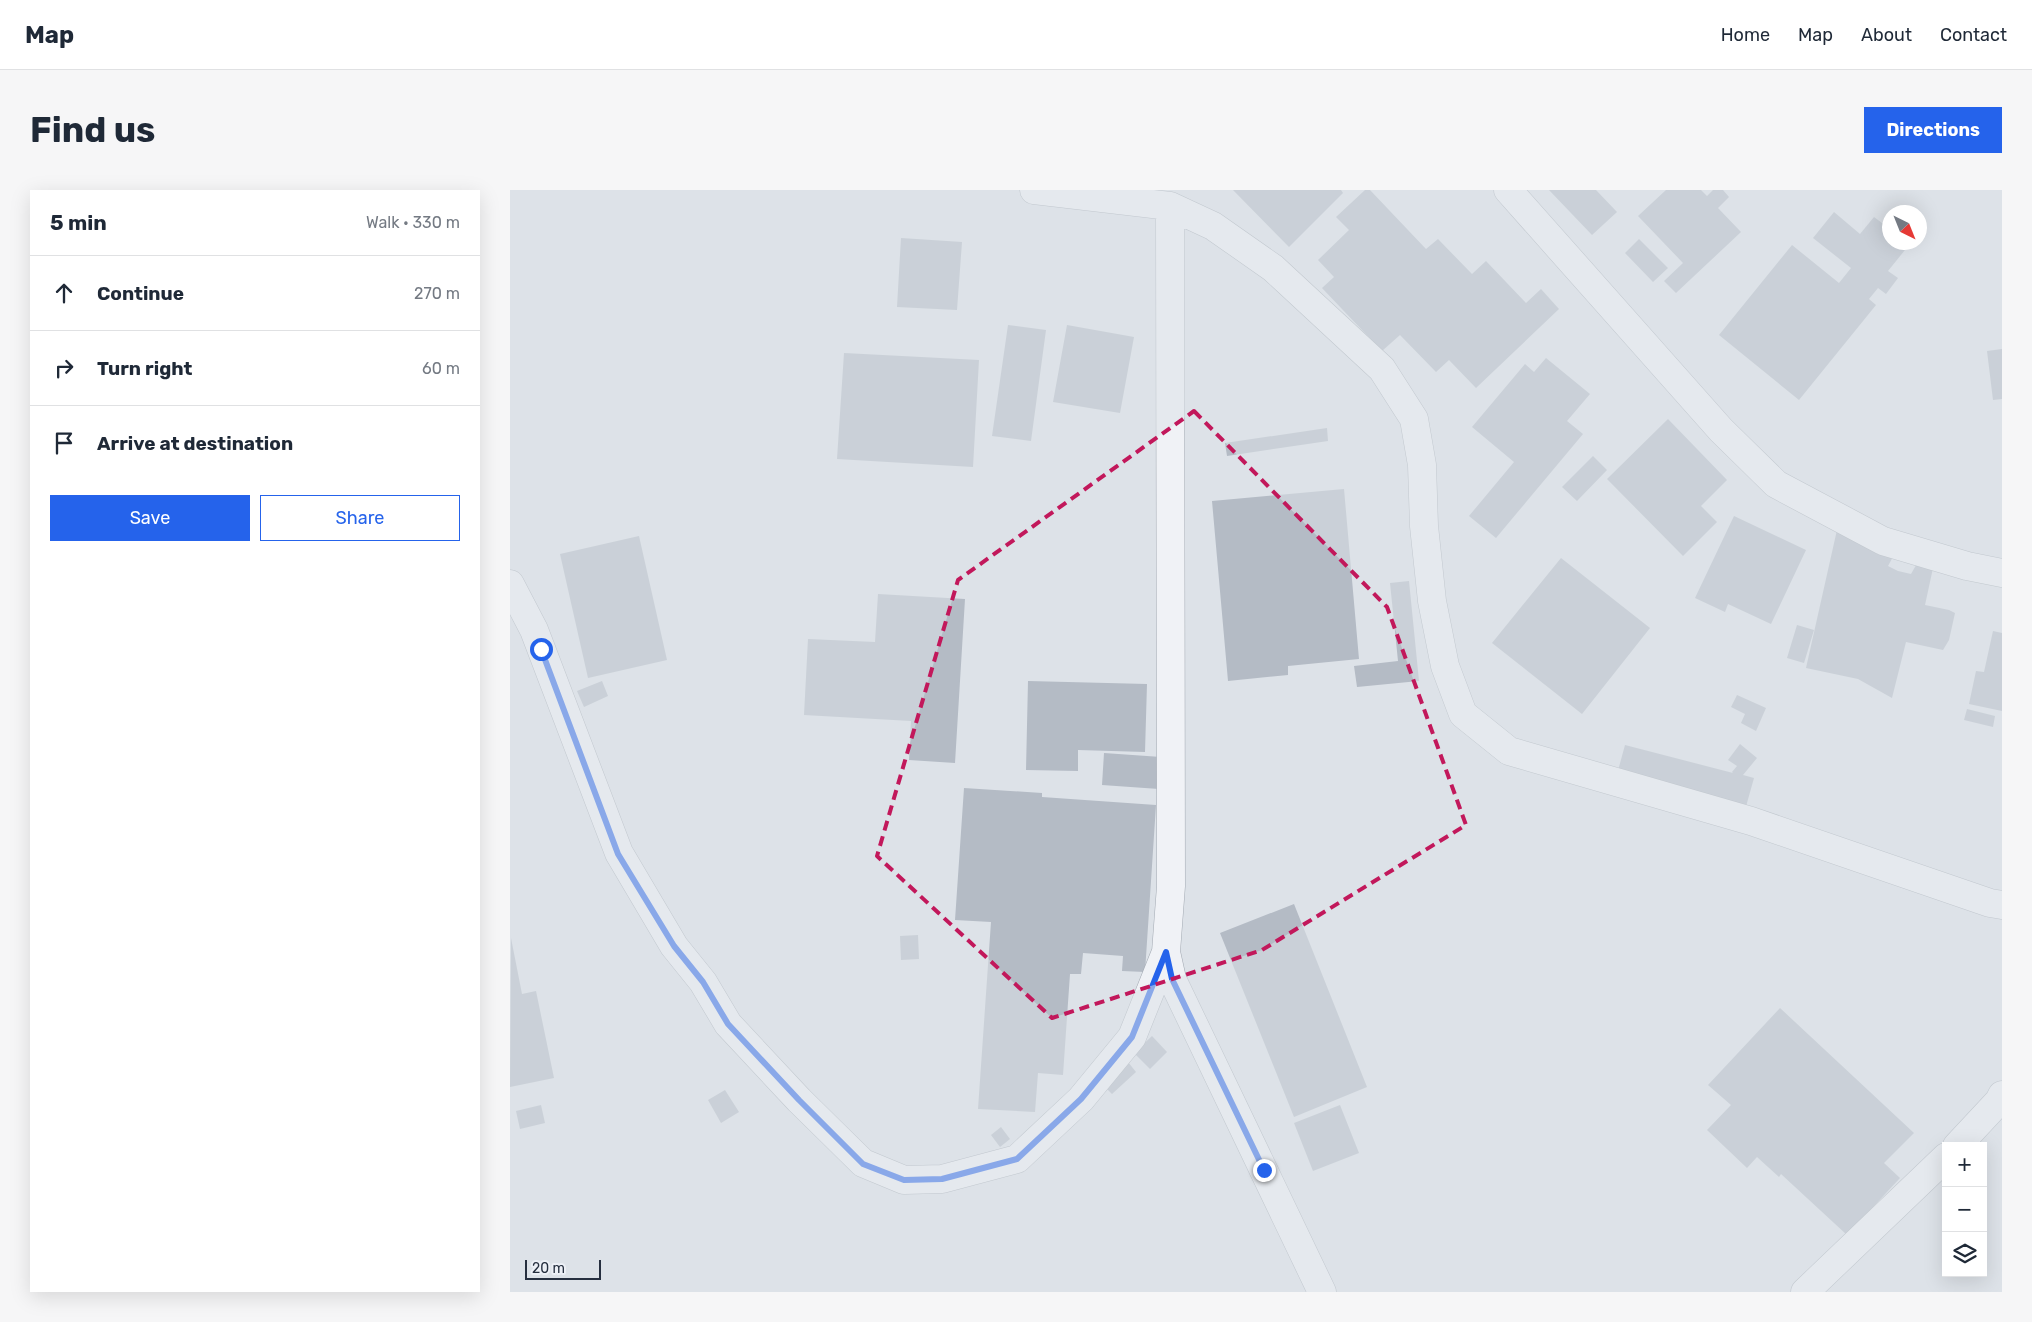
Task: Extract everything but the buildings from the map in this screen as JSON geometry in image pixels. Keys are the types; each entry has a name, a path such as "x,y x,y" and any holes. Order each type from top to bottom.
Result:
{"street":[{"path":"1034,190 1170,206 1213,226 1273,268 1382,369 1414,419 1422,465 1424,526 1432,601 1445,666 1463,714 1509,751 1751,821 1990,903 2002,905"},
{"path":"1508,190 1721,430 1776,484 1883,541 1967,566 2002,573"},
{"path":"1170,206 1171,886 1166,952 1172,979 1322,1292"},
{"path":"510,584 534,630 618,854 669,937 703,982 728,1024 799,1100 863,1164 904,1180 913,1180 942,1179 1017,1159 1081,1099 1132,1037 1166,952"},
{"path":"1961,1142 2002,1095"},
{"path":"1805,1292 1942,1161"}],"highlighted area":[{"path":"1194,411 1387,607 1466,825 1262,950 1052,1018 877,856 958,580"}],"route":[{"path":"541,649 618,854 674,946 703,982 728,1024 799,1100 863,1164 904,1180 942,1179 1017,1159 1081,1099 1132,1037 1166,952 1172,979 1264,1170"}]}
